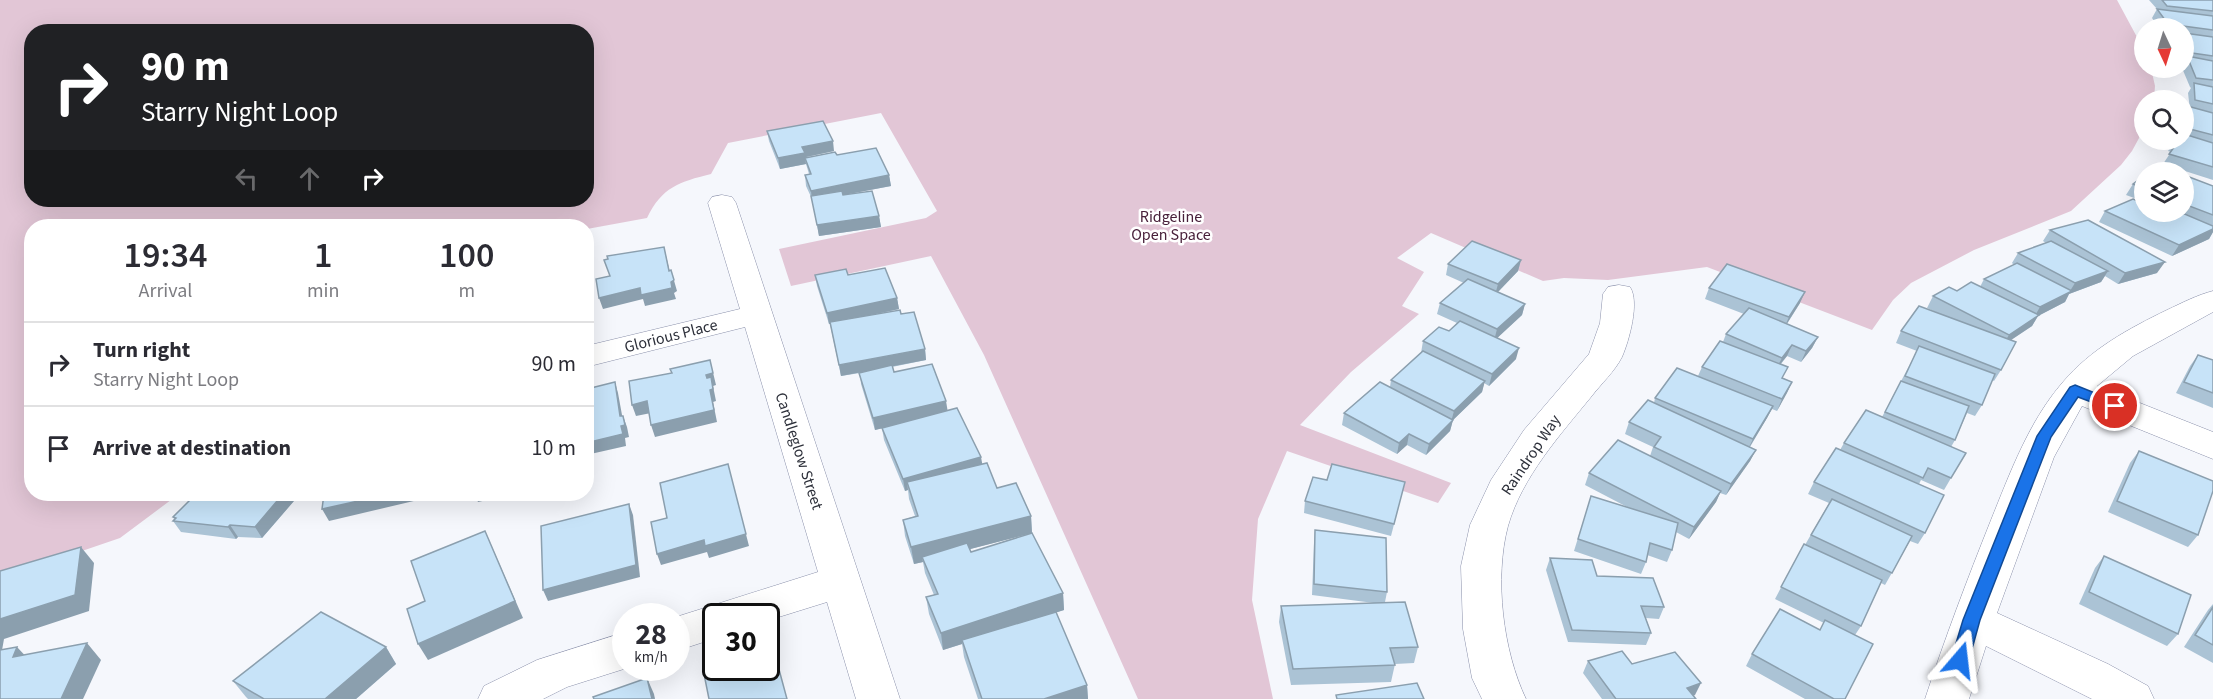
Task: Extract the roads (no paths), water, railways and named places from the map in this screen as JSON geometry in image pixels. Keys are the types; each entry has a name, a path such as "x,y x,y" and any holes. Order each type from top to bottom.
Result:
{"street":[{"name":"Candleglow Street","path":"722,203 878,699"},
{"name":"Raindrop Way","path":"1504,699 1494,678 1484,629 1481,566 1489,525 1510,480 1537,439 1605,357 1616,323 1619,294"},
{"path":"1947,699 1972,620 2044,436 2075,390 2108,358 2156,329 2213,300"},
{"name":"Glorious Place","path":"594,355 756,315"},
{"path":"2075,390 2213,446"},
{"path":"771,603 841,581"},
{"path":"1972,620 2092,677 2132,699"},
{"path":"500,699 553,673 612,654"}],"park label":[{"name":"Ridgeline Open Space","path":"1171,226"}]}
